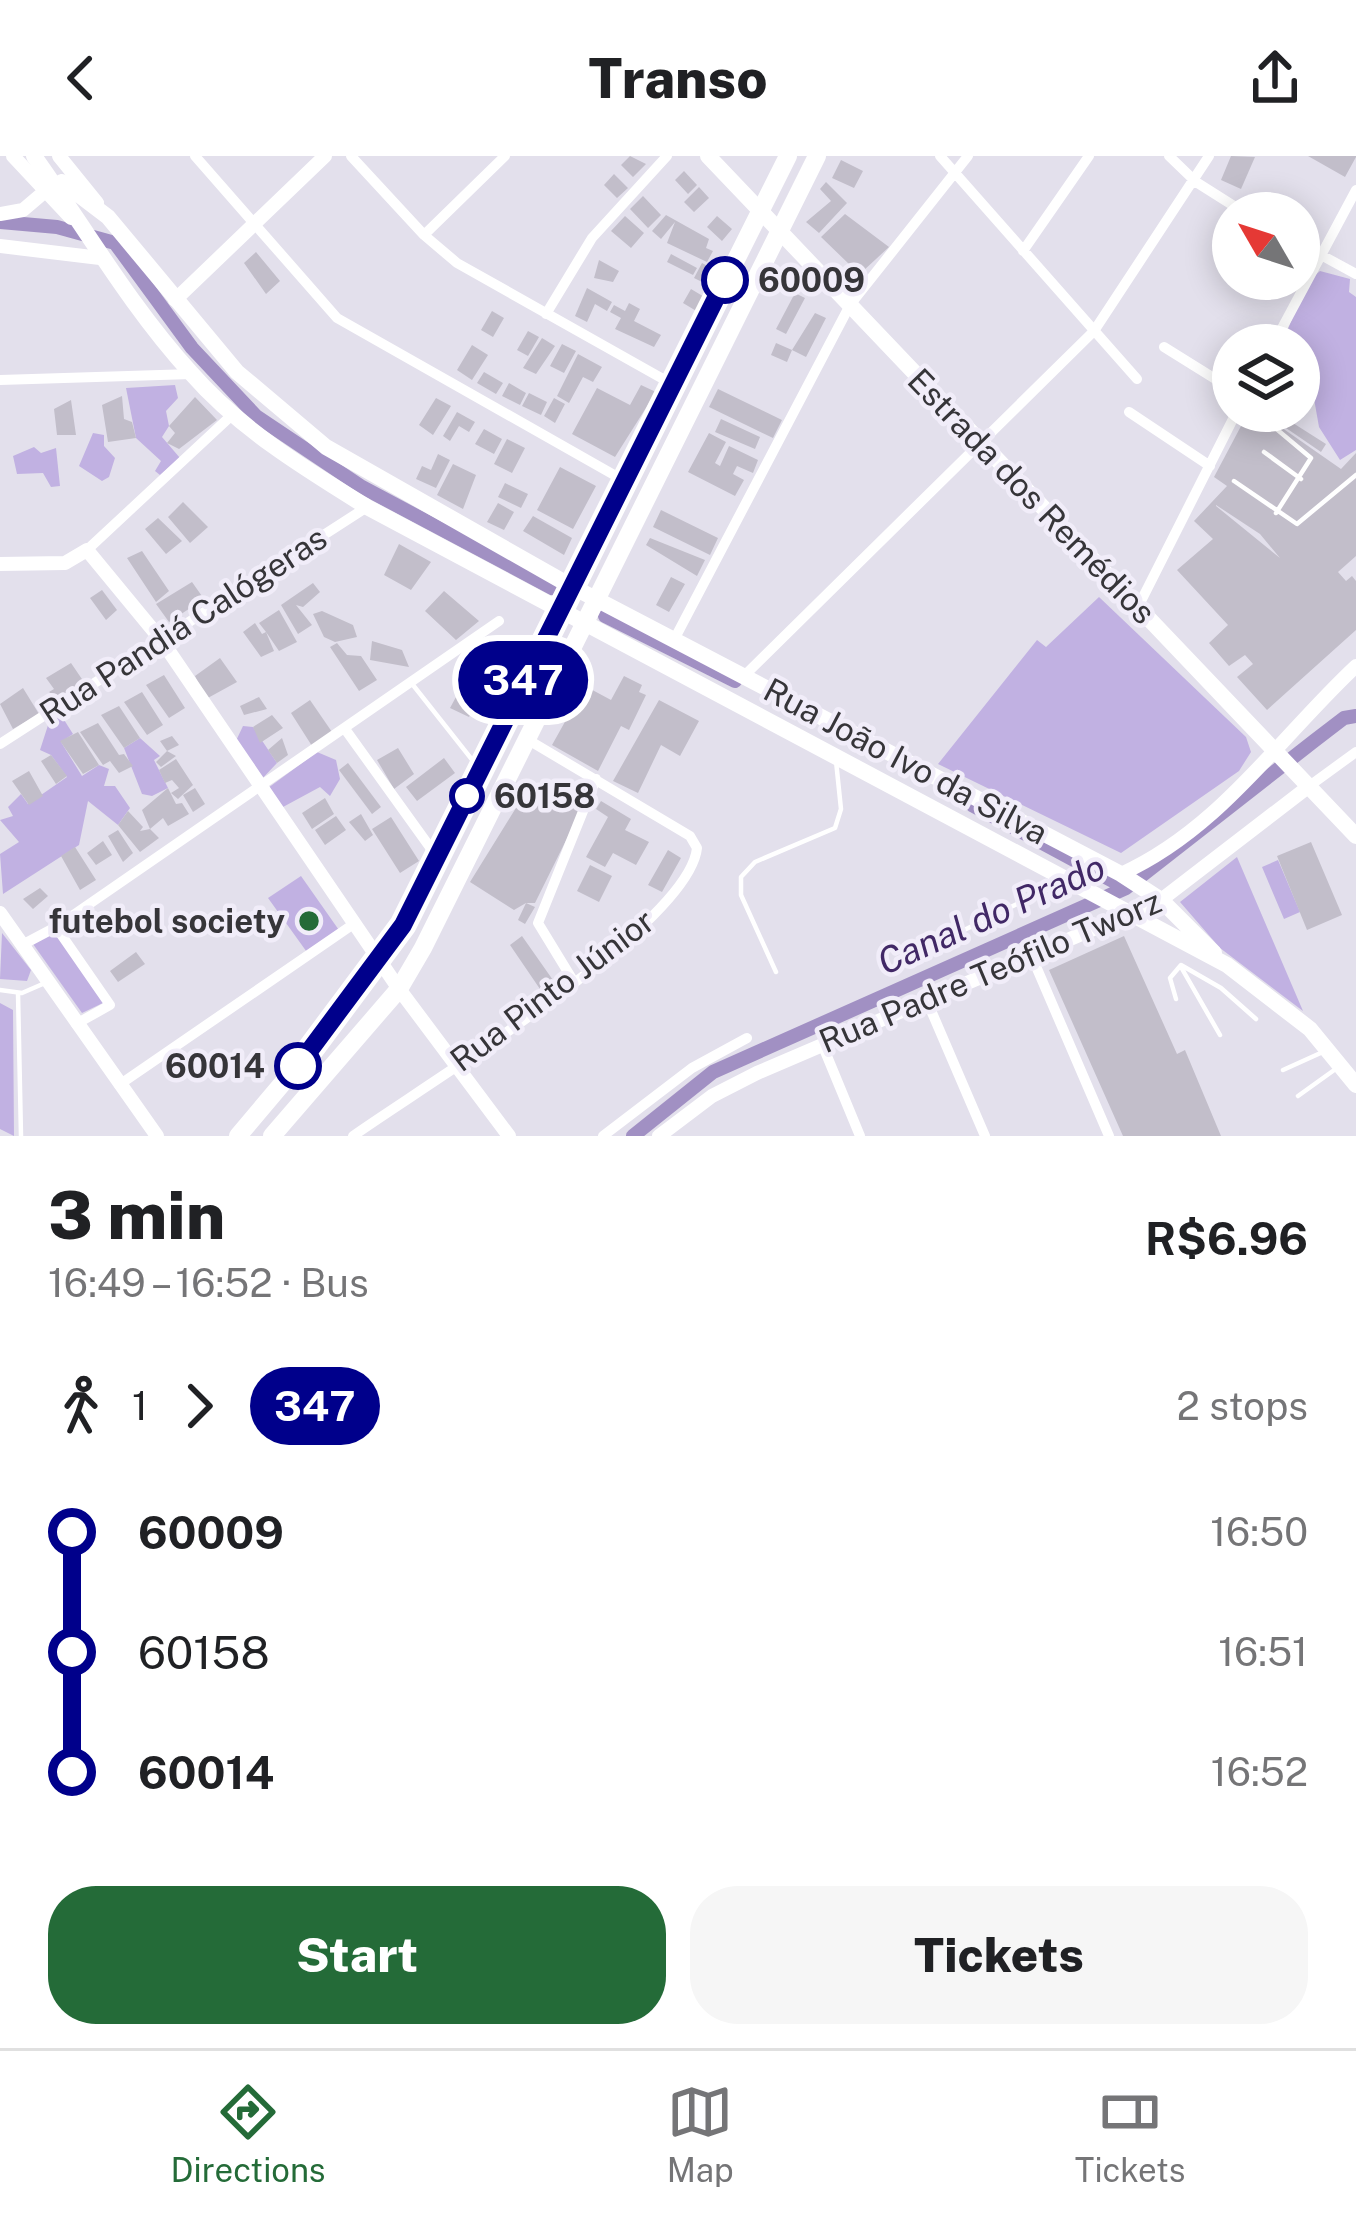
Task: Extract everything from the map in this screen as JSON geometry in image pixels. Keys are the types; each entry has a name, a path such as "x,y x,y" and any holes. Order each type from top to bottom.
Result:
{"highway":[{"path":"238,1136 381,962 788,156"},
{"path":"272,1136 399,988 817,156"}],"main road":[{"name":"Rua João Ivo da Silva","path":"14,156 192,374 293,461 367,507 1227,965"},
{"name":"Rua João Ivo da Silva","path":"34,156 87,240"},
{"name":"Rua João Ivo da Silva","path":"34,156 108,217"},
{"name":"Rua João Ivo da Silva","path":"58,156 237,372 326,447 569,585 1125,877 1155,895 1227,965"},
{"path":"175,300 325,156"},
{"name":"Estrada dos Remédios","path":"708,156 1356,836"},
{"path":"0,214 23,210 43,193"},
{"path":"0,246 87,240"},
{"path":"0,564 64,563 87,550 162,641 399,988 509,1136"},
{"name":"Rua Padre Teófilo Tworz","path":"1125,877 1202,822 1278,756 1297,721 1356,666"},
{"name":"Rua Padre Teófilo Tworz","path":"659,1136 712,1096 1128,913 1304,783"},
{"path":"0,913 157,1136"},
{"path":"1227,965 1279,1001 1330,1049 1356,1085"}],"street":[{"path":"195,156 337,318 623,480"},
{"path":"351,156 424,235 457,263 672,384"},
{"path":"424,235 505,156"},
{"path":"546,314 592,238 668,156"},
{"path":"940,156 1137,379"},
{"path":"675,638 850,305 968,156"},
{"path":"1023,251 1089,156"},
{"path":"1169,156 1212,192"},
{"path":"745,675 1094,331 1196,182 1208,156"},
{"path":"1285,324 1356,190"},
{"path":"1320,254 1356,274"},
{"path":"1164,347 1212,377"},
{"path":"0,380 192,374"},
{"path":"1129,412 1210,466"},
{"path":"87,550 233,414"},
{"path":"1138,607 1227,432"},
{"name":"Rua Pandiá Calógeras","path":"0,744 367,507"},
{"path":"22,945 56,927 499,621"},
{"path":"345,729 437,857"},
{"path":"525,738 596,779 538,923 574,982"},
{"path":"1304,783 1356,752"},
{"name":"Rua Pinto Júnior","path":"352,1136 574,982 651,920 694,863 695,842 596,779"},
{"path":"119,1084 355,923"},
{"path":"56,927 110,1004 76,1024"},
{"path":"1031,957 1107,1131"},
{"path":"927,1001 985,1136"},
{"path":"602,1136 692,1068 747,1038"},
{"path":"822,1044 860,1136"}],"lane":[{"path":"1276,513 1311,465 1307,449 1282,432"},
{"path":"1264,452 1300,479"},
{"path":"1234,481 1297,524 1356,475"},
{"path":"411,683 480,770"},
{"path":"776,973 742,895 741,877 754,862 835,828 841,809 836,755"},
{"name":"Rua Padre Teófilo Tworz","path":"954,935 1073,884"},
{"path":"1176,999 1170,978 1181,965"},
{"path":"1181,965 1221,988 1256,1019"},
{"path":"1181,965 1220,1035"},
{"path":"0,990 18,993 48,981"},
{"path":"18,993 21,1136"},
{"path":"1283,1070 1330,1049"},
{"path":"1298,1096 1342,1064"}],"shaded area":[{"path":"1320,271 1350,279 1349,292 1356,297 1356,450 1340,460 1320,429 1320,324 1290,324 1299,300 1320,300"},
{"path":"175,385 178,398 166,411 169,426 162,437 180,458 160,475 155,471 161,461 136,438 126,388"},
{"path":"93,433 104,435 104,446 115,458 109,477 102,481 79,466"},
{"path":"34,447 41,453 56,448 60,486 51,487 43,473 17,474 13,456"},
{"path":"1099,597 1246,737 1251,752 1239,771 1121,853 938,764 1037,640 1046,647"},
{"path":"61,715 73,734 61,742 82,776 99,765 109,769 104,786 115,786 130,808 118,825 88,801 79,845 3,894 0,854 19,842 0,820 13,816 8,807 21,794 28,804 67,777 51,755 40,750 50,719"},
{"path":"243,726 253,727 277,763 260,781 234,745"},
{"path":"140,738 160,756 154,760 168,788 152,796 142,794 124,748"},
{"path":"317,752 336,760 340,779 330,796 320,787 283,807 268,788"},
{"path":"1237,857 1303,1011 1220,948 1180,902"},
{"path":"1278,860 1300,912 1284,919 1262,867"},
{"name":"futebol society","path":"301,876 341,933 309,955 268,898"},
{"path":"57,930 105,1002 82,1013 33,944"},
{"path":"2,933 31,970 27,981 0,979"},
{"path":"0,1003 13,1010 14,1136 0,1129"}],"building":[{"path":"630,156 646,164 633,177 621,165"},
{"path":"1231,156 1255,157 1241,189 1221,180"},
{"path":"1308,156 1356,156 1356,157 1345,177"},
{"path":"841,160 863,171 854,188 832,178"},
{"path":"684,171 697,185 688,194 675,180"},
{"path":"614,174 628,188 617,198 604,185"},
{"path":"826,182 847,203 819,233 806,222 831,201 820,189"},
{"path":"699,187 709,198 694,212 684,202"},
{"path":"643,196 661,215 648,228 630,209"},
{"path":"845,214 889,247 849,284 840,274 850,265 821,237"},
{"path":"666,215 709,239 706,248 713,251 707,262 667,243 675,222 661,239 652,231"},
{"path":"625,216 644,233 631,248 611,231"},
{"path":"717,216 732,229 722,241 707,227"},
{"path":"256,252 280,281 266,294 244,263"},
{"path":"671,254 697,268 693,275 667,262"},
{"path":"599,260 619,271 613,282 594,278"},
{"path":"702,263 719,272 712,287 694,278"},
{"path":"587,288 612,302 607,311 595,304 587,322 575,316"},
{"path":"691,289 706,298 698,312 683,303"},
{"path":"795,293 805,298 786,334 776,329"},
{"path":"629,303 640,309 634,321 661,335 654,347 615,329 621,318 610,312 614,305 625,311"},
{"path":"492,311 504,318 493,337 481,330"},
{"path":"815,313 826,318 806,357 792,350"},
{"path":"528,331 539,337 528,356 517,350"},
{"path":"542,338 555,346 536,374 523,368"},
{"path":"776,343 792,350 787,362 771,355"},
{"path":"562,344 576,351 564,373 550,366"},
{"path":"472,345 488,355 472,380 457,370"},
{"path":"578,354 602,367 593,382 583,377 569,403 557,396"},
{"path":"484,372 503,383 496,394 477,383"},
{"path":"509,383 526,393 520,405 502,396"},
{"path":"641,385 656,392 615,457 572,434 597,388 630,405"},
{"path":"718,389 782,420 773,438 709,407"},
{"path":"529,393 547,402 541,415 522,406"},
{"path":"122,396 124,419 132,422 136,438 108,442 102,405"},
{"path":"195,397 217,420 179,449 167,443 175,433 169,426"},
{"path":"436,398 451,406 433,435 419,425"},
{"path":"554,398 565,404 555,423 544,416"},
{"path":"71,400 76,435 57,435 54,409"},
{"path":"457,412 475,422 469,432 459,426 450,441 443,436"},
{"path":"721,419 760,437 755,449 715,432"},
{"path":"484,429 502,439 494,454 475,444"},
{"path":"1238,432 1288,432 1341,469 1356,453 1356,556 1338,572 1346,581 1352,576 1356,581 1356,630 1267,710 1237,677 1253,664 1245,655 1229,666 1209,643 1228,625 1177,570 1213,539 1194,521 1227,486 1214,477","holes":["1216,505 1260,534 1280,558"]},
{"path":"1292,432 1307,432 1326,444 1321,452"},
{"path":"709,433 726,442 715,463 720,466 729,446 758,460 753,473 737,466 733,474 744,480 735,496 688,472"},
{"path":"507,439 525,448 512,473 494,464"},
{"path":"438,454 450,460 436,488 416,479 422,466 431,470"},
{"path":"453,464 476,475 463,509 437,495"},
{"path":"560,467 596,486 573,529 537,510"},
{"path":"505,483 528,494 521,508 498,497"},
{"path":"183,502 208,527 190,543 168,517"},
{"path":"498,503 514,512 504,530 487,522"},
{"path":"661,510 718,538 710,555 653,527"},
{"path":"533,516 572,538 564,555 523,531"},
{"path":"158,518 182,541 166,554 145,529"},
{"path":"650,538 705,560 697,576 646,545"},
{"path":"399,544 431,562 411,590 384,575"},
{"path":"142,551 169,591 156,602 127,558"},
{"path":"671,577 685,584 669,612 656,605"},
{"path":"192,582 204,599 169,622 156,604"},
{"path":"313,583 320,592 303,607 296,605 312,625 298,634 281,605"},
{"path":"102,590 117,610 106,620 90,598"},
{"path":"444,591 479,621 456,640 425,611"},
{"path":"279,610 297,642 279,651 259,623"},
{"path":"322,611 353,625 357,637 335,642 324,637 313,614"},
{"path":"255,623 262,634 266,632 274,651 261,657 243,632"},
{"path":"372,641 402,650 409,667 370,660"},
{"path":"337,643 347,655 361,656 377,680 359,691 330,647"},
{"path":"220,658 237,682 206,699 195,676"},
{"path":"71,663 86,685 61,701 49,692 54,689 46,678"},
{"path":"485,665 495,672 469,717 450,708 469,673"},
{"path":"164,675 185,708 169,718 146,685"},
{"path":"624,676 642,685 639,692 646,695 629,730 621,726 598,771 552,745 585,686 611,700"},
{"path":"23,688 39,714 13,729 0,704"},
{"path":"142,692 163,725 147,735 124,702"},
{"path":"259,697 267,709 244,715 240,706"},
{"path":"310,700 332,732 312,746 291,713"},
{"path":"659,700 699,721 680,756 661,745 638,793 613,781"},
{"path":"119,706 140,738 124,748 101,715"},
{"path":"272,715 283,728 260,743 253,727"},
{"path":"98,723 119,755 124,754 133,766 119,773 110,761 103,765 80,732"},
{"path":"78,732 99,765 83,774 60,741"},
{"path":"172,736 179,745 167,751 160,741"},
{"path":"282,738 288,755 277,763 268,750"},
{"path":"398,748 414,774 394,789 377,760"},
{"path":"167,751 176,756 161,767 156,762"},
{"path":"51,755 67,776 56,784 41,761"},
{"path":"444,758 455,773 417,801 406,787"},
{"path":"176,759 193,785 178,799 171,793 179,788 172,780 165,783 159,770"},
{"path":"348,763 381,807 372,814 339,770"},
{"path":"29,771 43,796 29,805 12,781"},
{"path":"532,782 584,804 535,903 514,910 470,882"},
{"path":"168,788 176,804 182,803 189,814 168,826 163,818 150,829 142,810"},
{"path":"195,788 205,804 193,812 183,795"},
{"path":"325,798 334,814 312,829 302,813"},
{"path":"601,801 631,819 625,830 649,842 636,865 613,853 605,867 586,857 608,817 596,809"},
{"path":"128,811 143,827 140,831 150,829 159,838 140,852 118,825"},
{"path":"361,814 373,835 365,841 349,822"},
{"path":"336,816 346,830 325,845 315,830"},
{"path":"391,817 419,861 400,873 372,829"},
{"path":"118,830 133,853 123,862 108,836"},
{"path":"103,841 112,855 96,865 87,853"},
{"path":"1311,842 1342,915 1307,930 1277,856"},
{"path":"75,847 96,880 80,890 61,856"},
{"path":"668,850 681,858 662,892 648,885"},
{"path":"590,865 612,876 599,902 577,891"},
{"path":"40,888 48,896 33,909 23,899"},
{"path":"526,903 535,907 525,924 518,920"},
{"path":"522,936 555,983 542,992 510,945"},
{"path":"1124,936 1177,1054 1185,1050 1221,1136 1123,1136 1049,970"},
{"path":"136,952 145,964 118,982 110,971"}],"waterway":[{"path":"0,222 57,227 115,243 192,348 256,416 362,487 552,588"},
{"path":"605,616 735,681"},
{"name":"Canal do Prado","path":"633,1136 713,1072 1126,888 1344,718 1356,716"},
{"path":"972,805 1126,888"}],"bus line":[{"name":"347","path":"298,1066 381,962 403,925 725,280"}],"place":[{"name":"60009","path":"725,280"},
{"name":"60158","path":"467,796"},
{"name":"futebol society","path":"309,921"},
{"name":"60014","path":"298,1066"}]}
